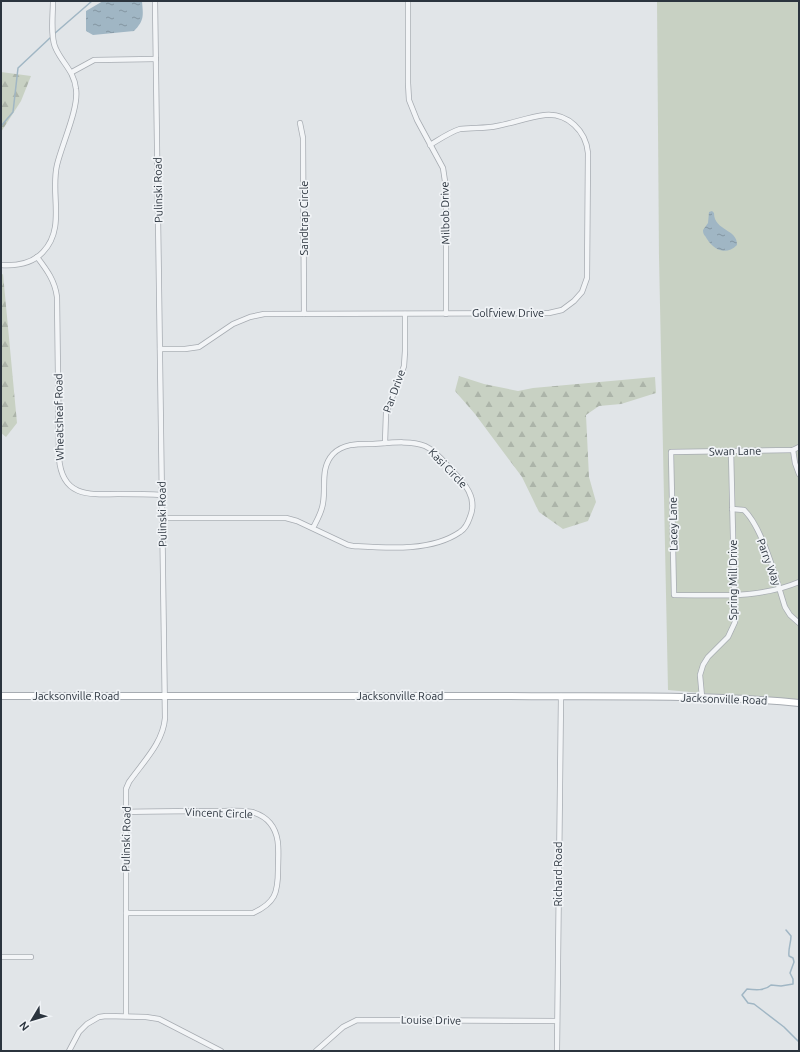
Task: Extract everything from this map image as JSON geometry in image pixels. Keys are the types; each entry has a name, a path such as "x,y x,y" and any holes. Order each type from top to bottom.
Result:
{"main road":[{"name":"Jacksonville Road","path":"1,696 417,695 702,697 744,698 799,703"}],"street":[{"path":"1,265 19,265 29,262 37,257 50,242 55,229 56,167 77,98 76,83 72,72 59,55 54,45 53,1"},
{"name":"Pulinski Road","path":"126,1016 126,789 129,782 157,743 162,732 165,718 156,1"},
{"name":"Milbob Drive","path":"408,1 409,100 417,120 443,168 446,188 446,314"},
{"path":"72,72 94,60 156,60"},
{"name":"Golfview Drive","path":"160,349 185,349 198,347 233,324 250,317 264,314 553,313 566,308 582,292 588,274 588,153 586,142 582,133 569,120 561,117 546,115 496,127 460,130 430,145"},
{"name":"Sandtrap Circle","path":"300,123 303,138 304,314"},
{"name":"Wheatsheaf Road","path":"37,257 52,277 56,288 59,458 60,468 64,479 77,491 89,495 162,494"},
{"name":"Par Drive","path":"385,444 386,413 402,375 404,366 404,314"},
{"name":"Kasi Circle","path":"162,518 286,518 297,521 353,546 422,547 449,538 459,533 466,526 470,519 472,509 470,492 457,475 438,455 431,449 420,444 346,445 333,454 326,468 324,502 319,518 313,528"},
{"name":"Swan Lane","path":"671,452 793,450 799,447"},
{"path":"793,450 795,463 799,474"},
{"name":"Spring Mill Drive","path":"702,697 700,675 703,665 708,657 728,637 735,622 731,451"},
{"name":"Lacey Lane","path":"671,452 674,596 734,595"},
{"name":"Parry Way","path":"732,509 744,510 752,520 767,551 785,607 790,615 799,623"},
{"path":"734,595 755,594 799,582"},
{"name":"Richard Road","path":"557,1051 561,696"},
{"name":"Vincent Circle","path":"126,812 202,811 246,812 258,814 270,824 277,835 278,843 277,892 269,903 261,910 248,914 126,913"},
{"path":"1,957 31,957"},
{"path":"69,1051 83,1028 95,1019 106,1016 146,1017 159,1019 221,1051"},
{"name":"Louise Drive","path":"316,1051 343,1027 357,1020 558,1021"}],"green space":[{"path":"657,1 799,1 799,702 668,690 659,257"},
{"path":"1,72 31,76 21,101 1,132"},
{"path":"3,274 17,423 6,437 1,433 1,275"},
{"path":"459,376 484,384 518,391 533,388 655,377 656,393 621,404 599,406 586,415 589,477 596,502 588,521 563,529 539,512 522,477 475,414 455,391"}],"water":[{"path":"103,1 142,1 143,14 140,24 134,31 93,35 86,31 86,11"},
{"path":"712,211 718,223 734,236 736,240 737,245 729,250 725,251 717,249 710,243 704,234 703,230 708,223 709,212"}],"waterway":[{"path":"54,34 92,1"},
{"path":"1,126 13,112 18,68 51,37"},
{"path":"786,930 791,936 789,956 793,958 794,962 790,973 793,979 793,984 781,986 771,985 760,990 747,989 742,995 748,1003 754,1004 784,1027 799,1042"}]}
